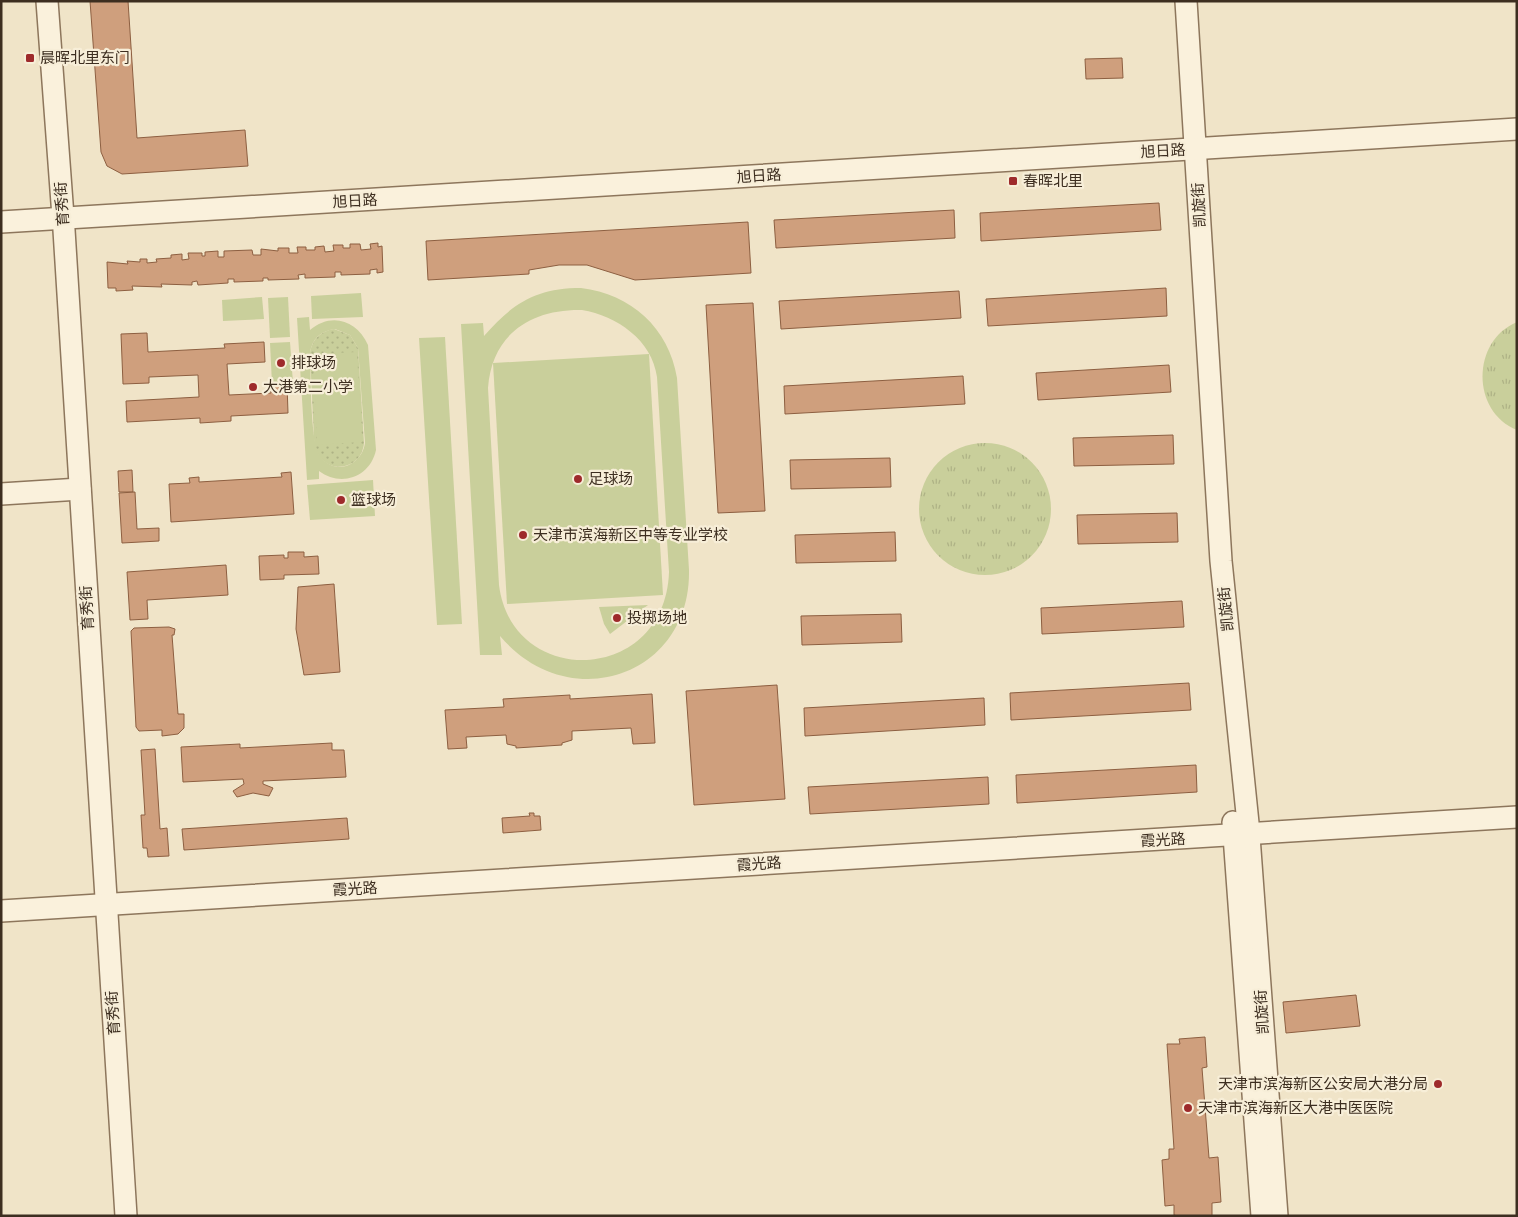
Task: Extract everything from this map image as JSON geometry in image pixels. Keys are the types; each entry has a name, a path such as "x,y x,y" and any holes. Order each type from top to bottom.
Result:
{"street":[{"name":"育秀街","path":"36,1 58,225"},
{"name":"育秀街","path":"47,1 58,225 99,900 113,1216"},
{"name":"凯旋街","path":"1175,1 1190,156 1241,829 1277,1216"},
{"name":"凯旋街","path":"1186,1 1190,156"},
{"name":"旭日路","path":"1190,156 1517,129"},
{"name":"旭日路","path":"1,234 58,225 1190,156 1517,141"},
{"name":"旭日路","path":"1,222 58,225"},
{"path":"1,494 74,490"},
{"name":"霞光路","path":"1,911 99,900 1241,829 1517,807"},
{"name":"霞光路","path":"1241,829 1517,817"},
{"name":"凯旋街","path":"1241,829 1262,1216"},
{"name":"育秀街","path":"99,900 126,1216"},
{"name":"霞光路","path":"1,901 99,900"}],"green space":[{"path":"581,288 599,292 616,298 645,316 666,344 673,360 677,378 689,570 684,607 670,637 648,659 621,674 591,679 559,675 528,661 500,636 502,655 480,655 461,324 483,323 484,336 505,315 526,300 538,294","holes":["582,310 595,313 620,324 631,332 648,352 654,364 657,377 669,572 661,609 643,636 617,653 587,660 557,656 530,643 510,619 499,585 488,388 491,369 497,353 506,339 517,328 546,314"]},
{"path":"361,293 363,317 312,319 311,296"},
{"path":"262,297 264,319 223,321 222,300"},
{"name":"排球场","path":"288,297 290,337 270,338 268,298"},
{"path":"309,317 310,330 326,321 343,321 357,330 368,345 376,450 373,460 368,467 353,477 345,479 336,478 327,476 319,471 319,479 307,480 297,318","holes":["335,329 350,335 358,348 365,443 359,457 347,466 340,467 326,462 320,456 317,449 314,437 310,353 315,340 325,332"]},
{"path":"1517,322 1517,430 1502,421 1491,408 1485,393 1482,376 1491,344 1502,331"},
{"path":"334,329 350,335 358,348 364,443 362,452 357,459 351,464 343,466 327,464 316,450 314,438 310,353 318,336"},
{"path":"445,337 462,624 437,625 419,338"},
{"name":"排球场","path":"290,342 293,383 272,384 270,343"},
{"path":"357,352 362,442 317,445 313,354"},
{"name":"足球场","path":"649,354 663,595 507,604 493,363"},
{"path":"985,443 998,444 1010,448 1032,462 1046,484 1050,496 1050,522 1046,534 1032,556 1010,570 998,574 985,575 972,574 960,570 938,556 924,534 920,522 919,509 920,496 924,484 938,462 960,448 972,444"},
{"name":"篮球场","path":"373,480 375,516 310,520 307,485"},
{"name":"投掷场地","path":"648,605 610,634 604,624 599,607"}],"building":[{"path":"90,1 128,1 137,138 245,130 248,166 122,174 107,166 101,152"},
{"path":"1122,58 1123,78 1086,79 1085,59"},
{"path":"1159,203 1161,230 981,241 980,213"},
{"path":"954,210 955,238 776,248 774,220"},
{"path":"748,222 751,273 635,280 587,265 559,265 529,270 529,274 428,280 426,241"},
{"path":"378,243 378,247 382,246 383,272 377,273 377,269 370,270 370,274 341,275 341,272 335,272 335,277 305,278 305,274 298,275 299,279 268,280 268,278 263,278 263,281 234,282 234,279 228,279 228,283 198,285 197,281 192,282 192,285 161,284 162,287 132,286 133,290 116,291 116,288 108,288 107,262 128,264 127,261 140,262 140,259 147,259 147,263 157,262 156,259 171,258 171,255 182,254 182,260 189,259 188,253 202,253 202,256 205,256 205,252 218,251 218,257 224,257 224,251 252,250 253,255 261,255 261,249 278,251 278,248 289,248 289,253 298,253 297,247 315,250 315,247 324,246 325,252 334,251 333,245 343,245 343,248 350,248 350,244 360,244 361,250 371,249 370,244"},
{"path":"1166,288 1167,316 988,326 986,299"},
{"path":"959,291 961,318 781,329 779,301"},
{"path":"753,303 765,511 718,513 706,305"},
{"path":"147,333 148,352 225,348 224,344 264,342 265,362 227,364 229,395 271,393 270,385 287,384 288,413 231,416 231,421 200,423 200,418 127,422 126,401 199,397 198,375 149,377 149,383 123,384 121,334"},
{"path":"1169,365 1171,392 1038,400 1036,373"},
{"path":"963,376 965,404 785,414 784,386"},
{"path":"1173,435 1174,464 1074,466 1073,438"},
{"path":"890,458 891,487 791,489 790,460"},
{"path":"132,470 133,492 119,492 118,471"},
{"path":"291,472 294,514 171,522 169,484 190,483 189,478 199,477 199,482 282,477 281,473"},
{"path":"135,492 137,529 159,528 159,541 122,543 119,493"},
{"path":"1177,513 1178,542 1078,544 1077,515"},
{"path":"895,532 896,561 796,563 795,535"},
{"path":"288,552 304,552 304,557 318,556 319,574 284,575 284,579 260,580 259,556 284,555 284,558 288,558"},
{"path":"226,565 228,595 147,600 148,619 130,620 127,572"},
{"path":"334,584 340,672 304,675 296,629 298,587"},
{"path":"1182,601 1184,627 1042,634 1041,608"},
{"path":"901,614 902,642 802,645 801,616"},
{"path":"169,627 175,629 174,635 172,635 178,714 184,714 184,728 178,734 162,736 162,730 139,731 136,727 131,631 134,628"},
{"path":"1189,683 1191,710 1011,720 1010,693"},
{"path":"777,685 785,799 694,805 686,691"},
{"path":"652,694 655,743 633,744 631,728 572,731 572,740 562,743 562,745 516,748 516,746 507,744 506,735 466,737 467,748 448,749 445,710 504,707 503,699 570,695 570,699"},
{"path":"984,698 985,725 805,736 804,708"},
{"path":"332,743 332,750 344,750 346,777 263,781 263,784 273,788 269,796 253,793 237,797 233,791 244,784 243,779 183,782 181,747 240,744 240,748"},
{"path":"155,749 160,829 167,828 169,856 148,857 147,848 143,848 141,815 145,815 141,750"},
{"path":"1196,765 1197,792 1017,803 1016,775"},
{"path":"988,777 989,804 810,814 808,787"},
{"path":"529,813 534,813 534,816 540,816 541,830 503,833 502,818 530,816"},
{"path":"347,818 349,839 184,850 182,829"},
{"path":"1356,995 1360,1026 1286,1033 1283,1002"},
{"name":"天津市滨海新区大港中医医院","path":"1205,1037 1207,1067 1202,1068 1209,1158 1218,1157 1221,1202 1212,1203 1212,1216 1178,1216 1174,1215 1174,1205 1165,1206 1162,1160 1169,1159 1169,1149 1174,1149 1167,1044 1180,1044 1179,1039"}],"place":[{"name":"晨晖北里东门","path":"30,58"},
{"name":"春晖北里","path":"1013,181"},
{"name":"排球场","path":"281,363"},
{"name":"大港第二小学","path":"253,387"},
{"name":"足球场","path":"578,479"},
{"name":"篮球场","path":"341,500"},
{"name":"天津市滨海新区中等专业学校","path":"523,535"},
{"name":"投掷场地","path":"617,618"},
{"name":"天津市滨海新区公安局大港分局","path":"1438,1084"},
{"name":"天津市滨海新区大港中医医院","path":"1188,1108"}]}
